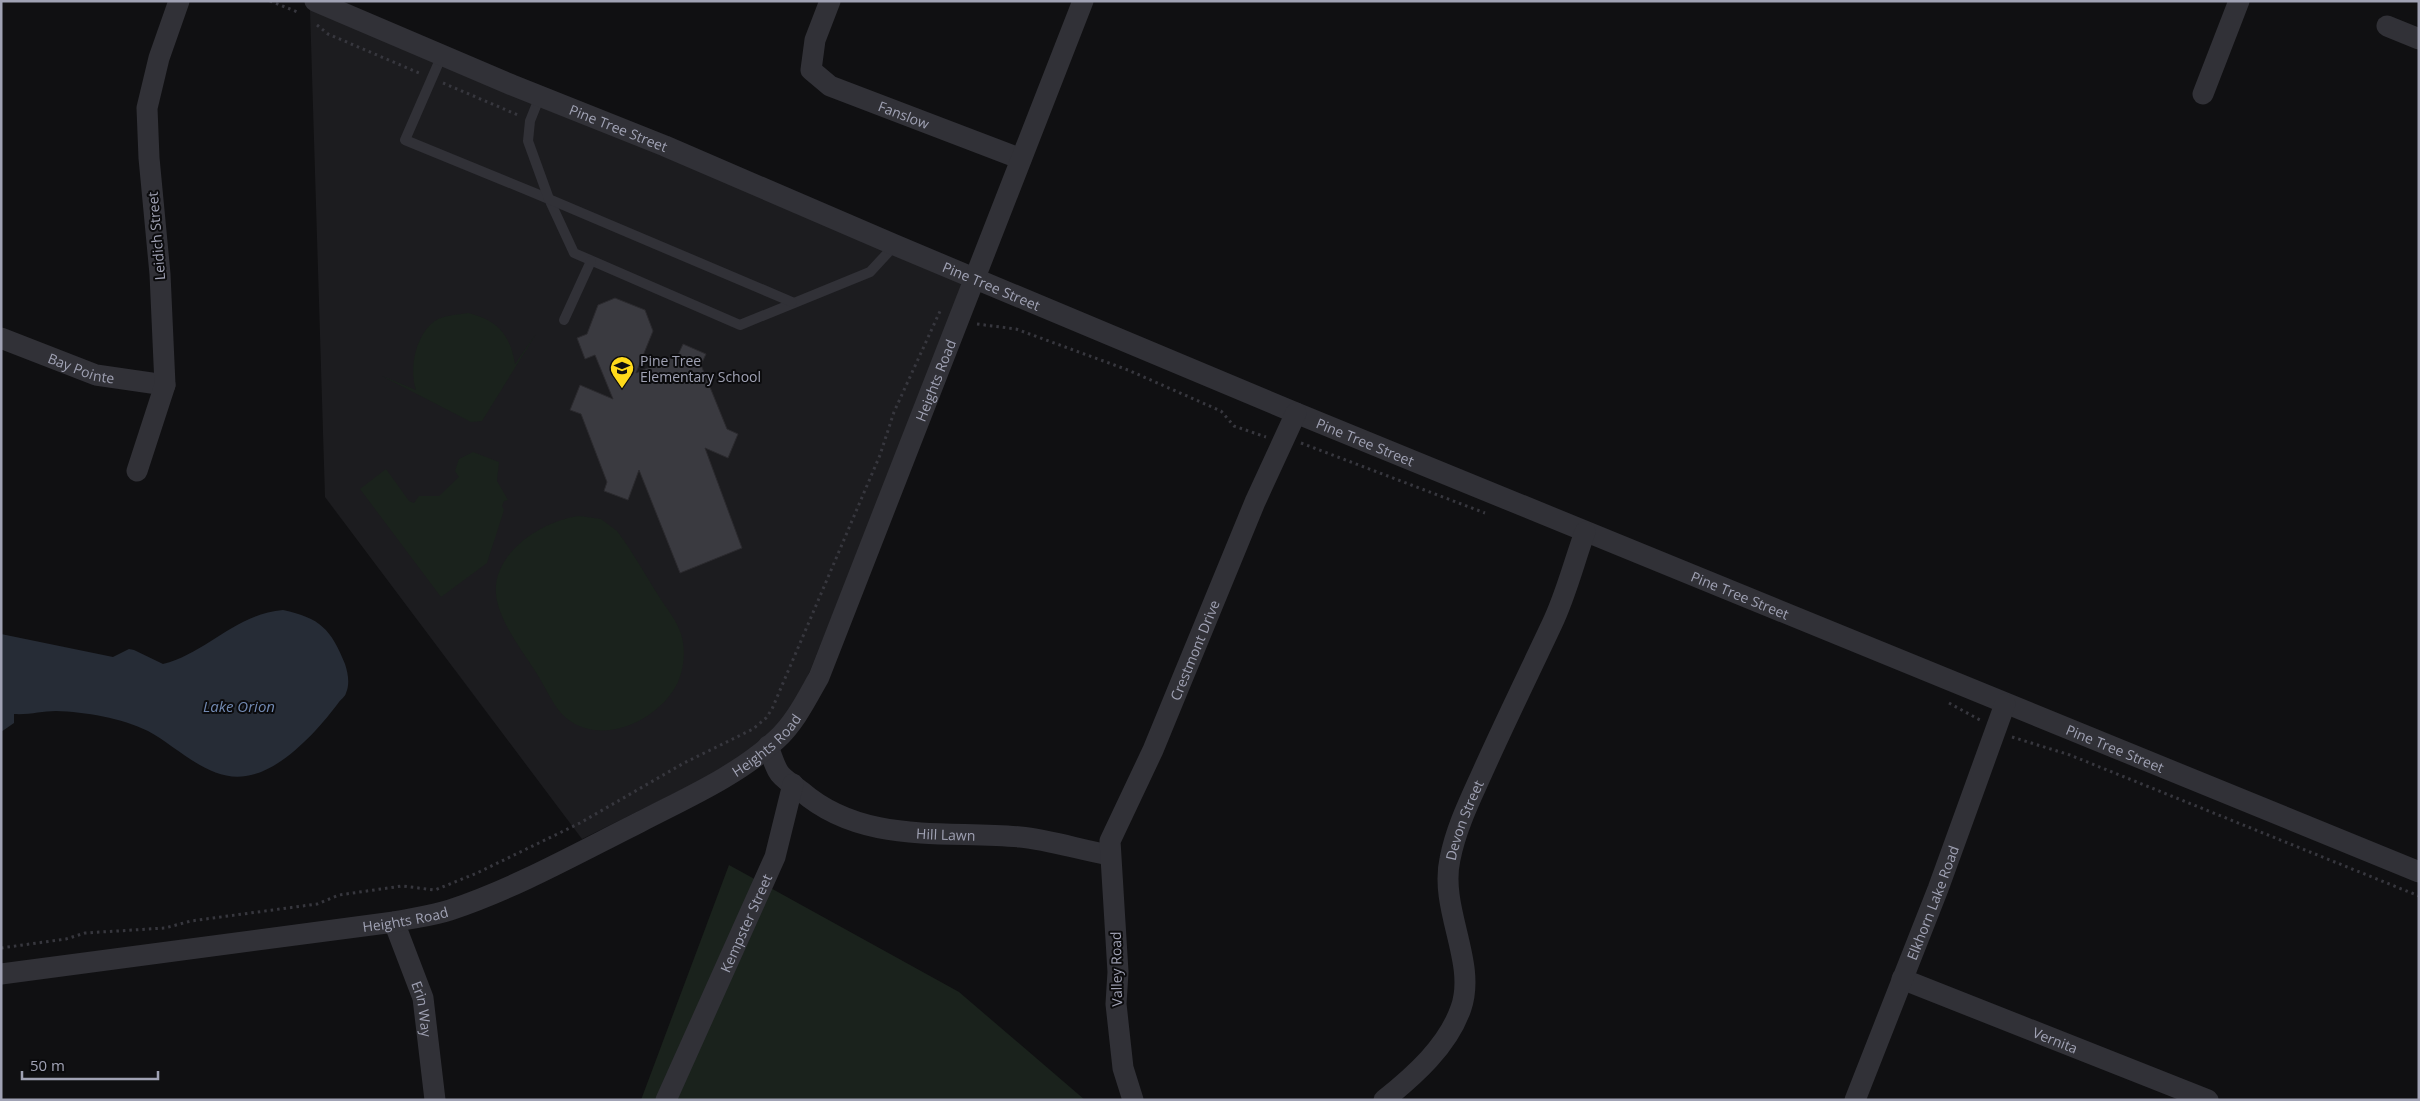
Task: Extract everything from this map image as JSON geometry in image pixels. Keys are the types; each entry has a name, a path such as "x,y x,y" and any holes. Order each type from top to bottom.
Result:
{"street":[{"name":"Leidich Street","path":"137,471 165,385 160,274 149,158 147,108 159,58 178,1"},
{"name":"Fanslow","path":"830,1 815,40 811,70 830,86 1021,159"},
{"name":"Heights Road","path":"1,974 394,922 448,911 504,889 692,795 740,768 778,739 802,708 819,677 1084,1"},
{"path":"2203,94 2239,1"},
{"name":"Pine Tree Street","path":"311,9 442,55 665,146 895,245 1296,413 2419,872"},
{"path":"2387,26 2419,39"},
{"name":"Bay Pointe","path":"1,338 96,375 165,385"},
{"name":"Crestmont Drive","path":"1114,890 1110,841 1154,750 1255,502 1296,413"},
{"name":"Devon Street","path":"1384,1100 1406,1082 1430,1058 1451,1030 1462,1007 1462,956 1450,911 1447,882 1449,860 1459,824 1553,622 1585,532"},
{"name":"Elkhorn Lake Road","path":"1855,1100 1938,889 2005,704"},
{"path":"768,746 779,773 793,784"},
{"name":"Hill Lawn","path":"793,784 821,806 838,815 876,828 928,835 1021,837 1053,841 1110,855"},
{"name":"Kempster Street","path":"666,1100 775,857 793,784"},
{"name":"Valley Road","path":"1114,890 1118,972 1116,1004 1120,1048 1132,1100"},
{"name":"Erin Way","path":"394,922 422,998 434,1100"},
{"name":"Vernita","path":"1902,979 2208,1100"}],"lane":[{"path":"442,55 406,140 792,302"},
{"path":"540,96 530,120 528,141 549,199 574,253 740,325 792,302 870,272 895,245"},
{"path":"564,320 592,261"}],"path":[{"path":"270,1 311,9"},
{"path":"315,22 328,34 530,120"},
{"path":"1,948 66,940 85,934 165,928 191,921 317,904 338,895 402,886 435,890 477,873 580,823 684,763 753,729 766,718 772,709 880,455 894,412 940,308 977,325 1016,329 1128,370 1220,411 1234,426 1263,436 1299,442 1491,516"},
{"path":"1941,699 1996,730 2028,743 2070,755 2419,896"}],"shaded area":[{"name":"Pine Tree Elementary School","path":"310,9 966,282 802,691 777,731 740,761 582,839 325,497"},
{"path":"468,313 487,320 501,330 510,344 515,364 536,334 482,421 471,422 382,376 416,390 413,364 417,346 425,330 439,319"},
{"path":"473,452 499,462 497,481 508,500 504,501 502,506 504,510 487,563 441,597 360,489 386,469 409,501 414,503 419,496 439,496 459,477 455,471 459,459"},
{"path":"580,516 601,519 617,531 674,620 683,640 684,658 682,671 670,695 645,718 613,730 581,727 562,714 509,630 497,601 496,585 500,569 520,543 549,525"},
{"path":"729,865 959,992 1085,1100 641,1100"}],"water":[{"name":"Lake Orion","path":"283,610 315,621 329,634 335,642 345,664 348,686 345,696 310,736 286,758 260,772 246,776 219,774 194,762 138,726 91,714 56,711 14,714 14,723 1,732 1,634 113,657 129,649 163,664 179,659 250,619 266,613"}],"building":[{"path":"615,298 645,310 653,331 636,373 678,355 683,344 706,354 701,365 727,429 738,434 728,458 705,448 742,548 680,573 639,470 628,500 604,491 607,482 581,414 570,410 580,385 613,399 595,355 585,359 577,338 587,334 598,305"}],"place":[{"name":"Pine Tree Elementary School","path":"622,389"}]}
